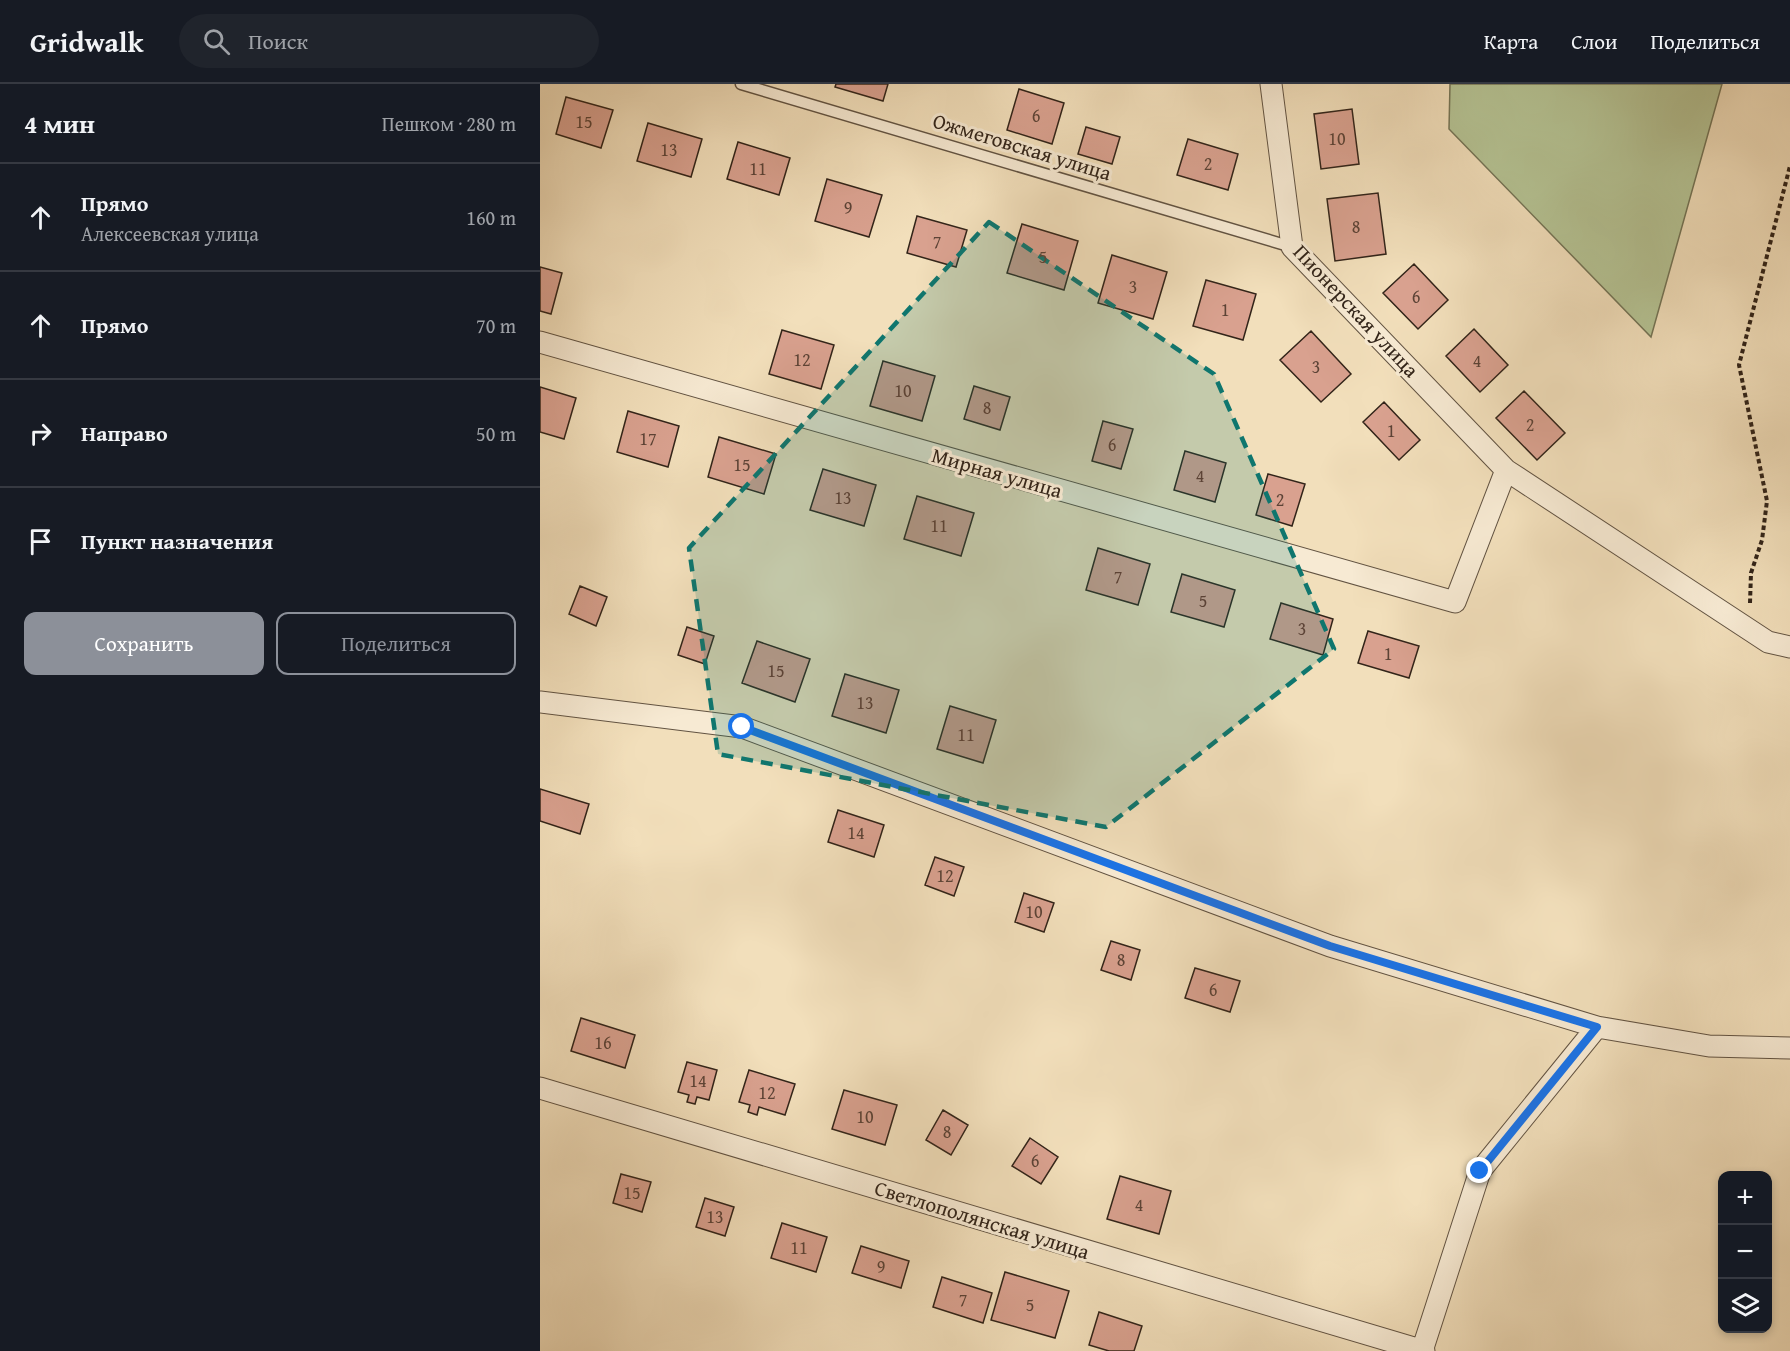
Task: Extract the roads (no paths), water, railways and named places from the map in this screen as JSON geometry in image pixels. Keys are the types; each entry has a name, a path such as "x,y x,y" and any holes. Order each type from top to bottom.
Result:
{"street":[{"name":"Пионерская улица","path":"1271,84 1292,247 1506,470 1768,642 1790,647"},
{"name":"Мирная улица","path":"540,342 1455,602 1506,470"},
{"path":"540,702 742,727 1330,946 1597,1027 1709,1046 1790,1048"},
{"path":"1423,1351 1480,1171 1597,1027"},
{"name":"Светлополянская улица","path":"540,1088 1423,1351"}],"lane":[{"name":"Ожмеговская улица","path":"741,84 1292,247"}]}
